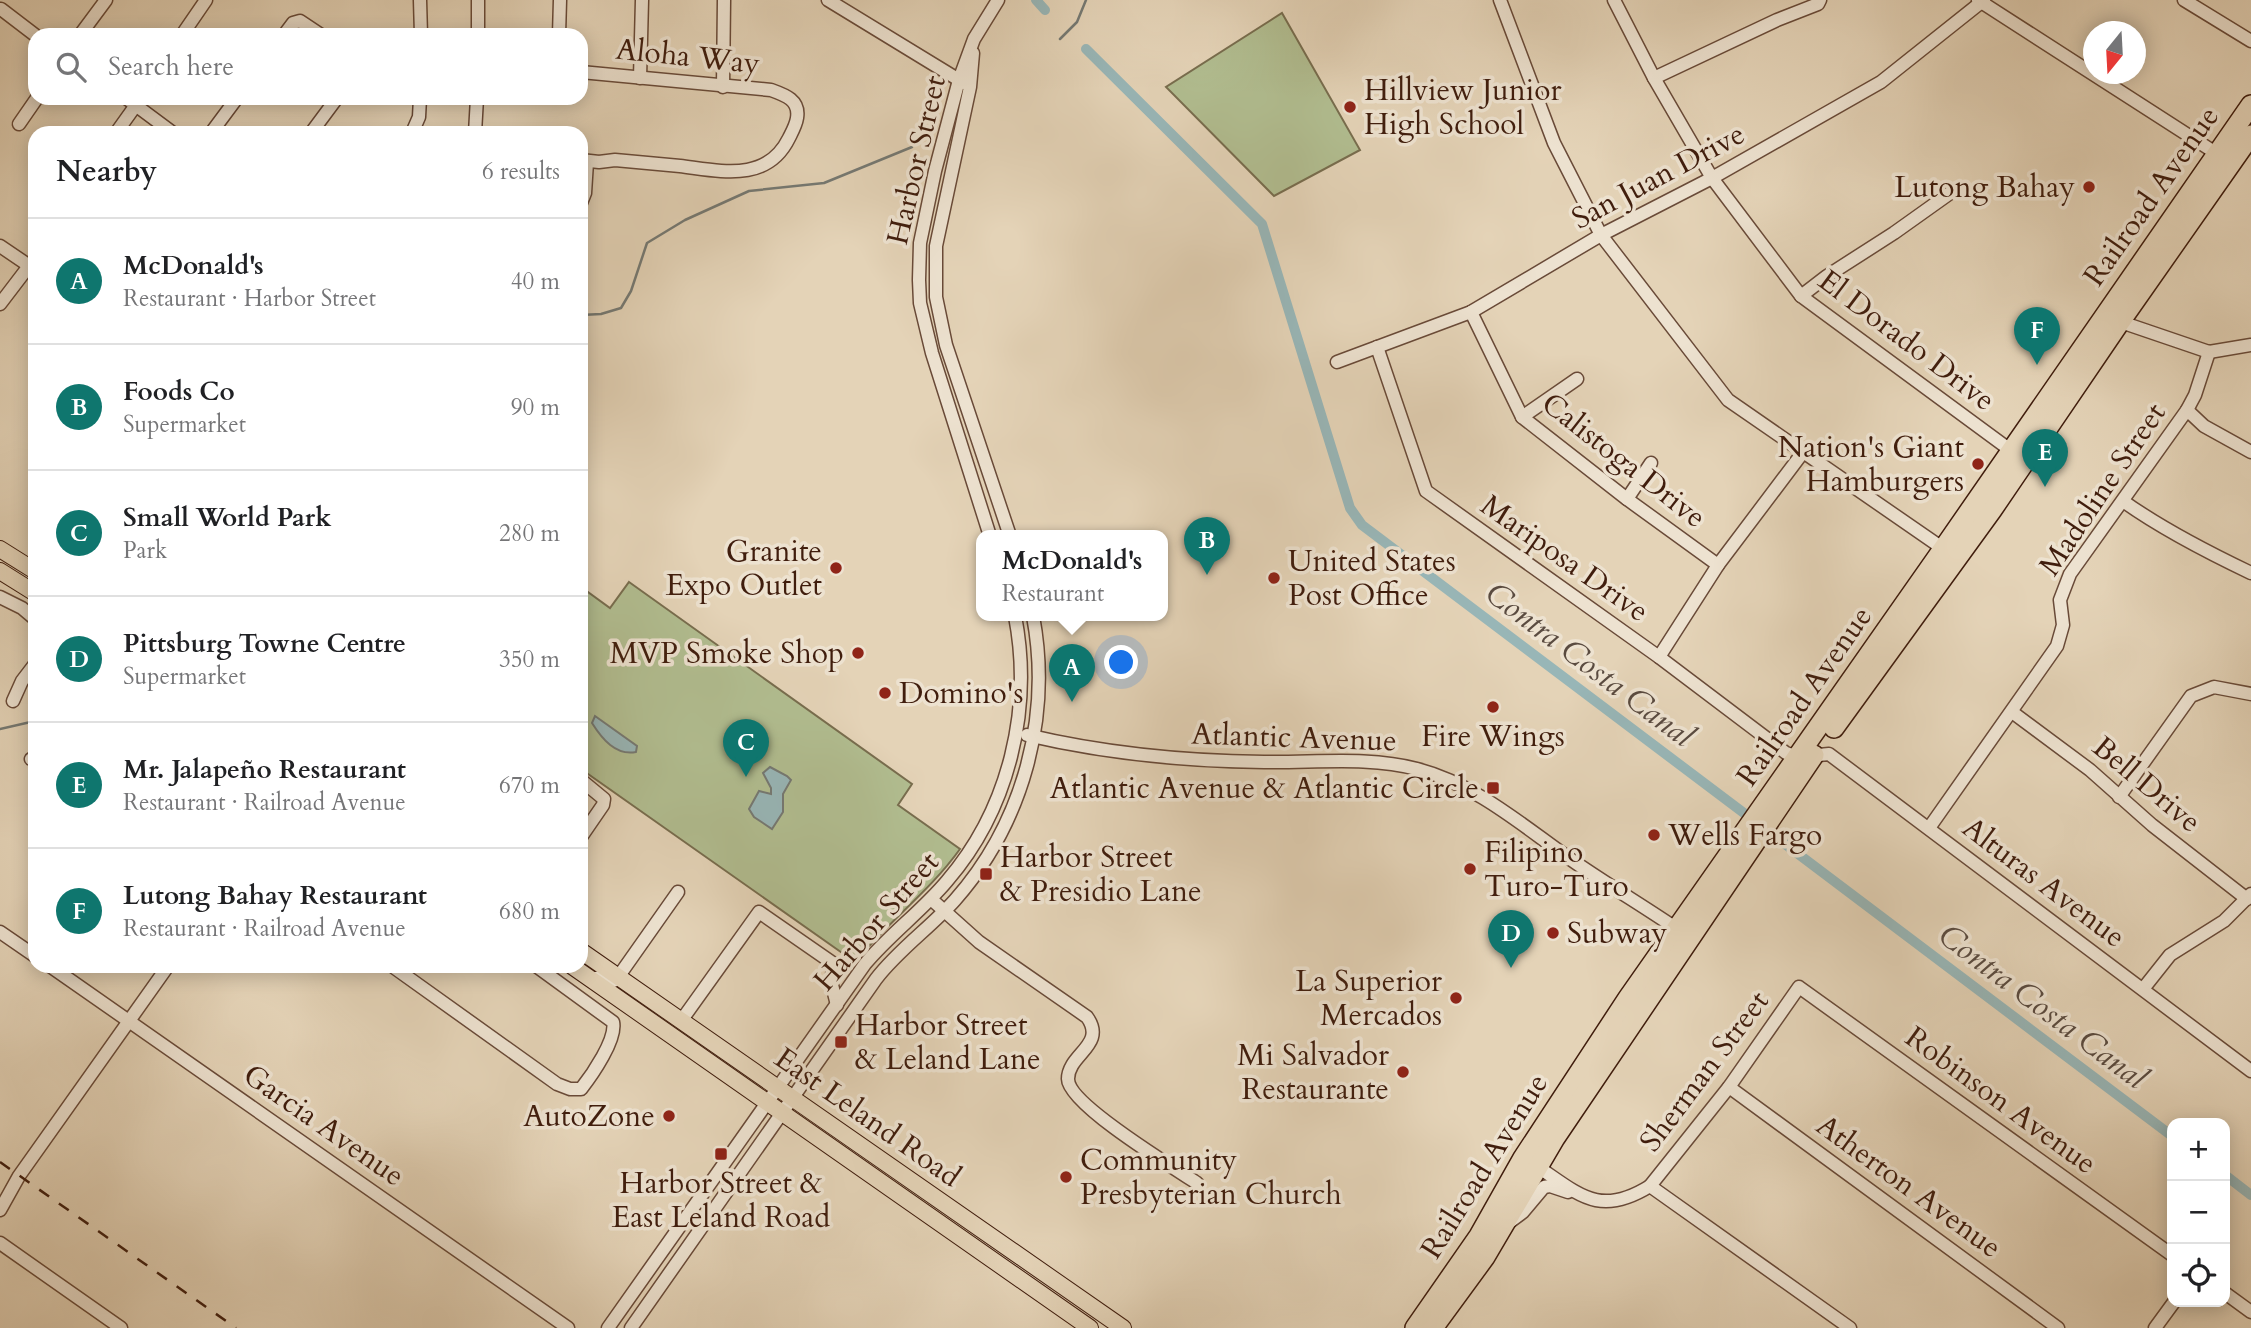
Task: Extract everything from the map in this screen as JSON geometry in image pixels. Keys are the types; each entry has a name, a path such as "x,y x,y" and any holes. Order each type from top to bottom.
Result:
{"highway":[{"name":"Railroad Avenue","path":"1433,1328 1485,1257 1502,1228 1530,1162 1573,1080 1749,841 1806,756 2019,456 2224,159 2251,105"},
{"name":"Railroad Avenue","path":"2224,159 2251,135"},
{"name":"Railroad Avenue","path":"1415,1328 1530,1162"}],"main road":[{"path":"0,549 28,567"},
{"path":"0,571 28,589"},
{"name":"East Leland Road","path":"588,956 1123,1328"},
{"name":"East Leland Road","path":"582,973 1090,1328"}],"street":[{"path":"7,0 0,10 28,30"},
{"path":"85,28 106,0"},
{"path":"188,28 206,0"},
{"path":"478,0 478,28"},
{"path":"559,28 560,0"},
{"path":"640,78 642,0"},
{"path":"723,87 724,0"},
{"path":"828,0 965,83"},
{"name":"Harbor Street","path":"998,0 974,39 936,246 936,297 946,345 1008,530"},
{"path":"1500,0 1554,143 1601,235 1728,400 1950,554"},
{"name":"El Dorado Drive","path":"1614,0 1654,78 1712,178 1801,296 2019,456"},
{"path":"1654,78 1777,20 1818,4 1820,0"},
{"path":"2184,0 2251,41"},
{"path":"1981,1 2224,159"},
{"name":"San Juan Drive","path":"1337,362 1471,312 1601,235 1712,178 1881,82 1981,1"},
{"path":"420,3 421,28"},
{"path":"289,28 293,23 300,21 310,28"},
{"name":"Aloha Way","path":"588,73 771,90 789,96 798,115 783,151 773,161 756,167 730,172 615,160 588,161"},
{"name":"Harbor Street","path":"965,83 935,171 920,243 920,303 946,403 988,530"},
{"path":"19,124 32,105"},
{"path":"120,126 131,105"},
{"path":"140,105 165,126"},
{"path":"216,126 232,105"},
{"path":"316,126 332,105"},
{"path":"415,126 420,105"},
{"path":"475,126 477,105"},
{"path":"1801,296 1827,275 1894,233 1953,191"},
{"path":"0,246 28,265"},
{"path":"0,304 28,272"},
{"name":"Calistoga Drive","path":"1471,312 1522,417 1627,499 1718,565"},
{"path":"2112,318 2209,352 2251,345"},
{"name":"Mariposa Drive","path":"1377,347 1426,491 1659,657 1786,752 1806,756"},
{"name":"Madoline Street","path":"1929,828 2057,646 2063,625 2060,600 2070,575 2187,410 2195,395 2209,352"},
{"path":"1522,417 1577,379"},
{"path":"2187,410 2204,426 2251,452"},
{"path":"1659,657 1718,565 1804,451"},
{"path":"1627,499 1651,463"},
{"path":"2123,501 2201,549 2251,573"},
{"path":"0,597 28,613"},
{"name":"Harbor Street","path":"608,1328 849,987 880,947 931,899 968,854 989,817 1004,780 1017,732 1021,673 1016,621"},
{"name":"Harbor Street","path":"631,1328 883,970 944,912 979,870 1005,826 1025,772 1034,736 1039,673 1034,621"},
{"path":"13,701 28,673"},
{"path":"2119,797 2191,696 2214,687 2251,694"},
{"name":"Bell Drive","path":"2012,712 2091,770 2119,797 2249,896"},
{"name":"Atlantic Avenue","path":"1017,732 1157,758 1376,762 1430,772 1456,782 1486,799 1576,863 1683,933"},
{"name":"Alturas Avenue","path":"1806,756 1829,754 2251,1070"},
{"path":"588,786 604,799 603,805 588,827"},
{"path":"590,979 602,977 611,982 618,977 678,892"},
{"path":"2143,989 2170,955 2224,921 2249,896"},
{"path":"931,899 979,942 1087,1017 1093,1033 1068,1075 1073,1093 1095,1113 1197,1184"},
{"path":"681,1021 760,912 834,964 836,976 849,987"},
{"path":"0,932 28,951"},
{"path":"834,964 831,981 837,1004"},
{"name":"Garcia Avenue","path":"60,973 568,1328"},
{"path":"0,1210 19,1176 163,973"},
{"path":"402,973 557,1084 569,1089 581,1089 609,1043 614,1030 613,1022 546,973"},
{"name":"Sherman Street","path":"1650,1186 1729,1087 1799,987"},
{"name":"Robinson Avenue","path":"1799,987 2167,1251"},
{"name":"Atherton Avenue","path":"1729,1087 2059,1328"},
{"path":"1530,1162 1584,1197"},
{"path":"1502,1228 1523,1212 1544,1187 1550,1186 1604,1202 1634,1196 1650,1186 1850,1328"},
{"path":"0,1243 121,1328"},
{"path":"2230,1297 2251,1312"},
{"path":"2155,1328 2170,1307"}],"green space":[{"path":"1282,13 1360,150 1274,196 1166,87"},
{"path":"629,582 912,784 898,805 960,849 936,879 855,962 588,774 588,592 610,608"}],"water":[{"path":"595,716 637,746 636,752 629,753 610,745 592,723"},
{"path":"770,767 791,780 783,794 783,812 772,829 754,817 749,809 759,791 771,794 771,788 763,773"}],"waterway":[{"name":"Contra Costa Canal","path":"1036,0 1045,10"},
{"path":"1060,39 1077,22 1086,0"},
{"name":"Contra Costa Canal","path":"1086,49 1262,224 1350,508 1362,525 2167,1132"},
{"path":"588,315 621,308 631,291 647,243 685,220 749,191 824,183 912,147"},
{"path":"0,729 28,723"},
{"name":"Contra Costa Canal","path":"2230,1179 2251,1195"}],"railway":[{"path":"0,1162 236,1328"}],"place":[{"name":"Hillview Junior High School","path":"1350,107"},
{"name":"Lutong Bahay","path":"2089,187"},
{"name":"Lutong Bahay Restaurant","path":"2037,365"},
{"name":"Nation's Giant Hamburgers","path":"1978,464"},
{"name":"Mr. Jalapeño Restaurant","path":"2045,487"},
{"name":"Granite Expo Outlet","path":"836,568"},
{"name":"Foods Co","path":"1207,575"},
{"name":"United States Post Office","path":"1274,578"},
{"name":"MVP Smoke Shop","path":"858,653"},
{"name":"Domino's","path":"885,693"},
{"name":"McDonald's","path":"1072,702"},
{"name":"Fire Wings","path":"1493,707"},
{"name":"Small World Park","path":"746,777"},
{"name":"Atlantic Avenue & Atlantic Circle","path":"1493,788"},
{"name":"Wells Fargo","path":"1654,835"},
{"name":"Filipino Turo-Turo","path":"1470,869"},
{"name":"Harbor Street & Presidio Lane","path":"986,874"},
{"name":"Subway","path":"1553,933"},
{"name":"Pittsburg Towne Centre","path":"1511,968"},
{"name":"La Superior Mercados","path":"1456,998"},
{"name":"Harbor Street & Leland Lane","path":"841,1042"},
{"name":"Mi Salvador Restaurante","path":"1403,1072"},
{"name":"AutoZone","path":"669,1116"},
{"name":"Harbor Street & East Leland Road","path":"721,1154"},
{"name":"Community Presbyterian Church","path":"1066,1177"}]}
